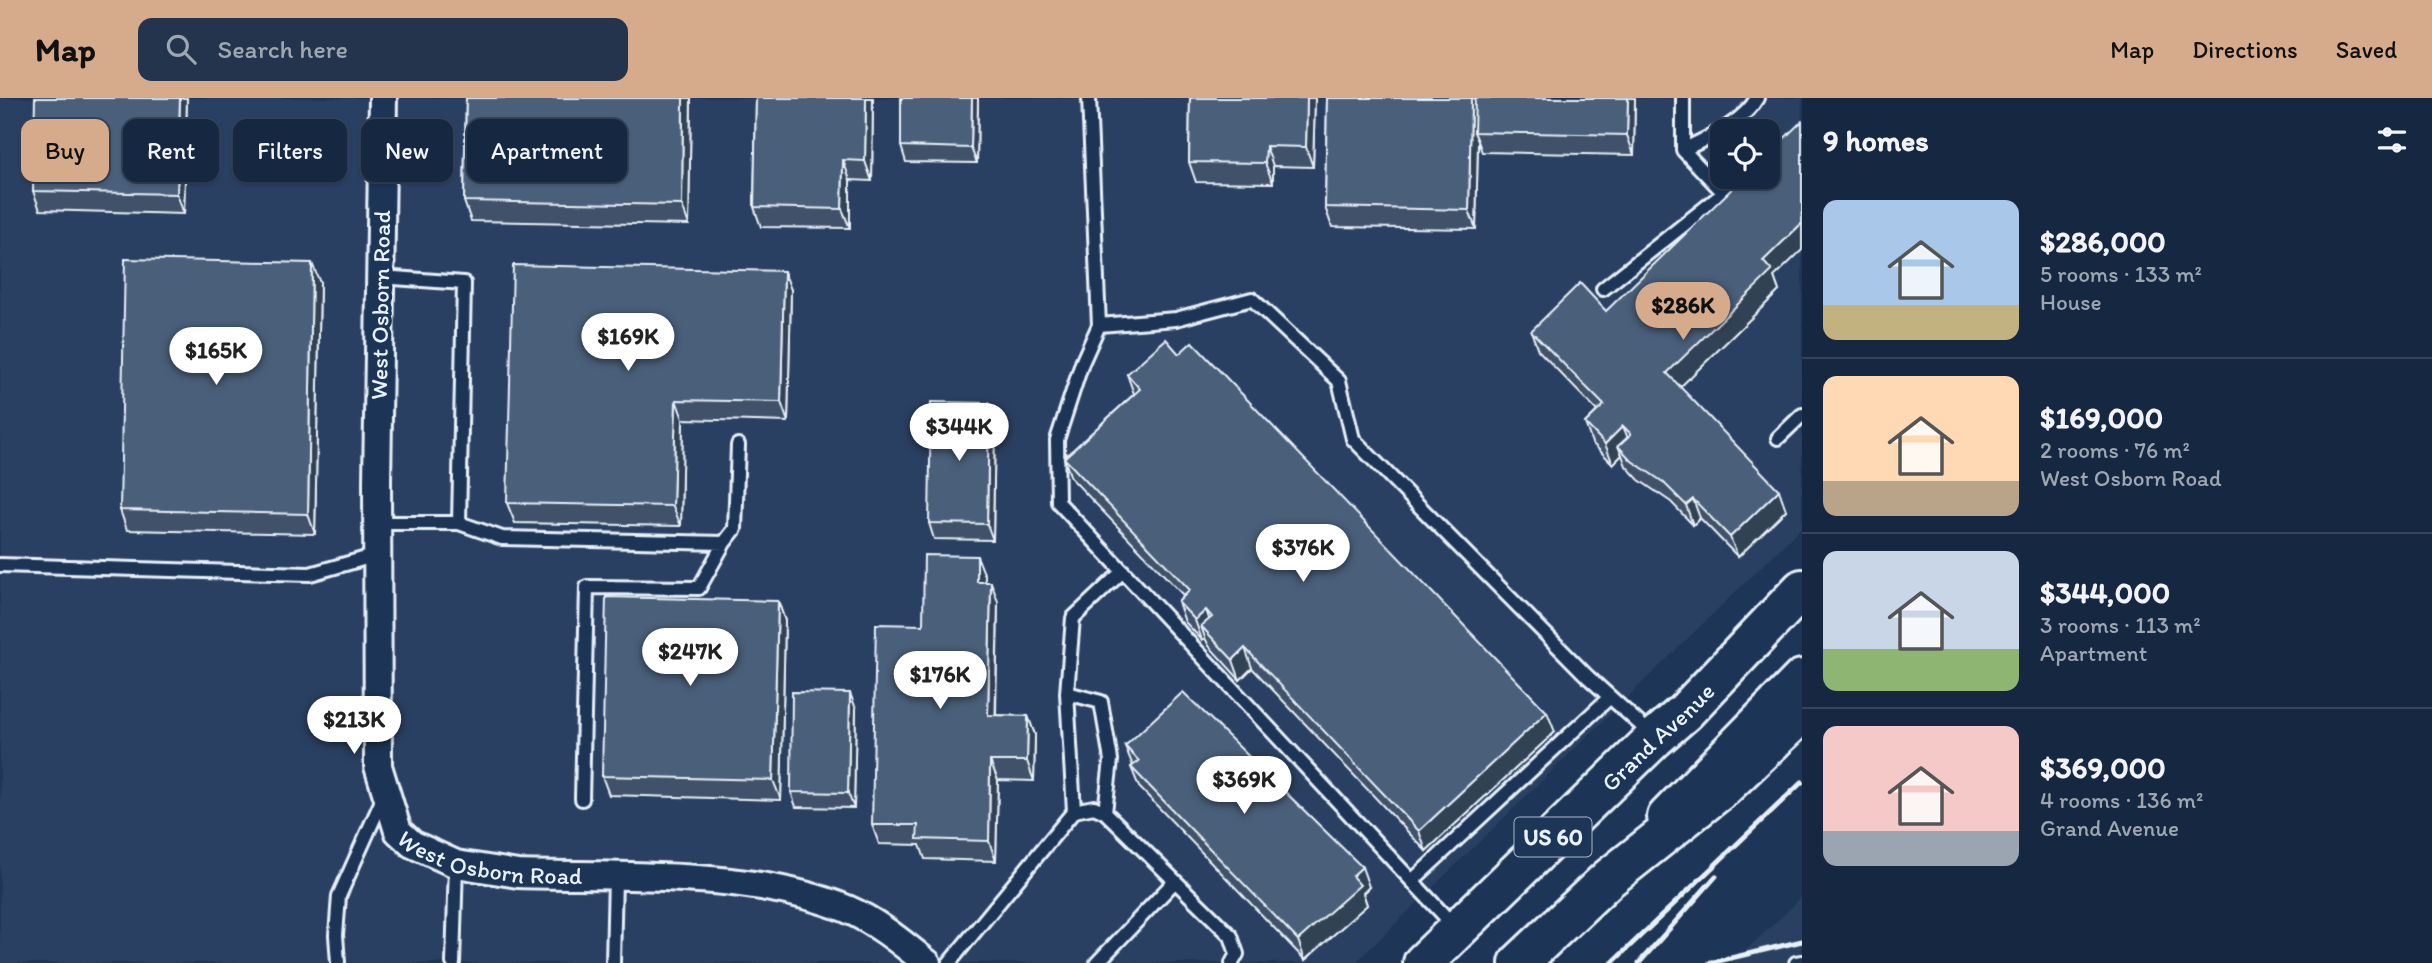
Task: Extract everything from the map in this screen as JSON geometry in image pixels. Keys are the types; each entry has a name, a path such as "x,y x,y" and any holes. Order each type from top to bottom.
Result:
{"main road":[{"name":"US 60","path":"1685,712 1802,589"},
{"name":"Grand Avenue","path":"1423,963 1655,738 1802,601"},
{"path":"1608,879 1802,679"},
{"name":"US 60","path":"1519,963 1608,879 1724,787 1802,713"}],"street":[{"name":"West Osborn Road","path":"383,98 377,523 377,766 398,831 412,844 456,864 518,874 712,880 764,887 818,900 848,910 886,931 927,963"}],"lane":[{"path":"1089,98 1099,325 1082,363 1056,440 1058,502 1458,929"},
{"path":"1683,98 1683,150 1724,193"},
{"path":"1683,150 1720,132 1751,109 1757,98"},
{"path":"1603,289 1729,189"},
{"path":"380,277 464,284 458,523"},
{"path":"1099,325 1176,319 1252,299 1339,381 1353,439 1588,677 1655,738"},
{"path":"1778,438 1802,415"},
{"path":"582,799 587,587 699,588 724,543 736,529 738,445"},
{"path":"377,523 458,523 502,538 724,543"},
{"path":"0,565 310,574 377,555"},
{"path":"1074,811 1067,694 1073,618 1123,571"},
{"path":"1067,694 1101,702 1111,760 1105,812"},
{"path":"1412,881 1610,697"},
{"path":"338,963 336,935 339,896 385,792"},
{"path":"949,963 1074,811 1094,807 1105,812 1231,936 1237,954 1232,963"},
{"path":"453,963 456,864"},
{"path":"613,963 615,877"},
{"path":"1097,963 1175,881"},
{"path":"1796,963 1802,962"}],"shaded area":[{"path":"0,98 1802,98 1802,527 1355,963 0,963"},
{"path":"1802,896 1802,963 1732,963 1792,907"}],"building":[{"path":"35,98 180,98 179,119 123,119 123,182 177,182 177,194 33,191 33,182 109,182 109,119 35,119"},
{"path":"466,98 683,98 682,205 464,201"},
{"path":"756,98 866,98 865,161 843,160 842,209 754,207"},
{"path":"901,98 972,98 971,148 901,146"},
{"path":"1190,98 1307,98 1306,147 1266,146 1265,163 1189,162"},
{"path":"1327,98 1471,98 1469,210 1325,207"},
{"path":"1475,98 1628,98 1627,135 1474,132"},
{"path":"1802,121 1802,223 1763,261 1772,271 1667,373 1779,490 1730,537 1693,499 1686,505 1663,482 1632,461 1618,446 1631,434 1623,426 1605,444 1585,423 1604,405 1531,331 1580,283 1606,311 1732,189 1780,189 1780,142"},
{"path":"125,259 312,263 308,514 120,510"},
{"path":"513,265 784,271 781,402 676,400 673,506 507,503"},
{"path":"1166,339 1179,354 1192,342 1547,712 1419,831 1245,648 1233,660 1201,626 1212,617 1206,610 1195,620 1178,602 1190,590 1064,458 1140,389 1127,374"},
{"path":"931,402 989,403 987,524 929,523"},
{"path":"924,555 977,556 977,582 991,582 988,715 1028,716 1027,761 990,761 989,841 917,839 918,825 872,825 876,624 923,625"},
{"path":"606,597 778,601 773,780 602,776"},
{"path":"792,692 850,693 848,793 791,792"},
{"path":"1183,692 1362,867 1352,876 1360,885 1298,940 1131,767 1139,761 1125,746"}],"railway":[{"path":"1612,963 1802,782"},
{"path":"1639,963 1716,876"},
{"path":"1710,963 1802,941"}]}
